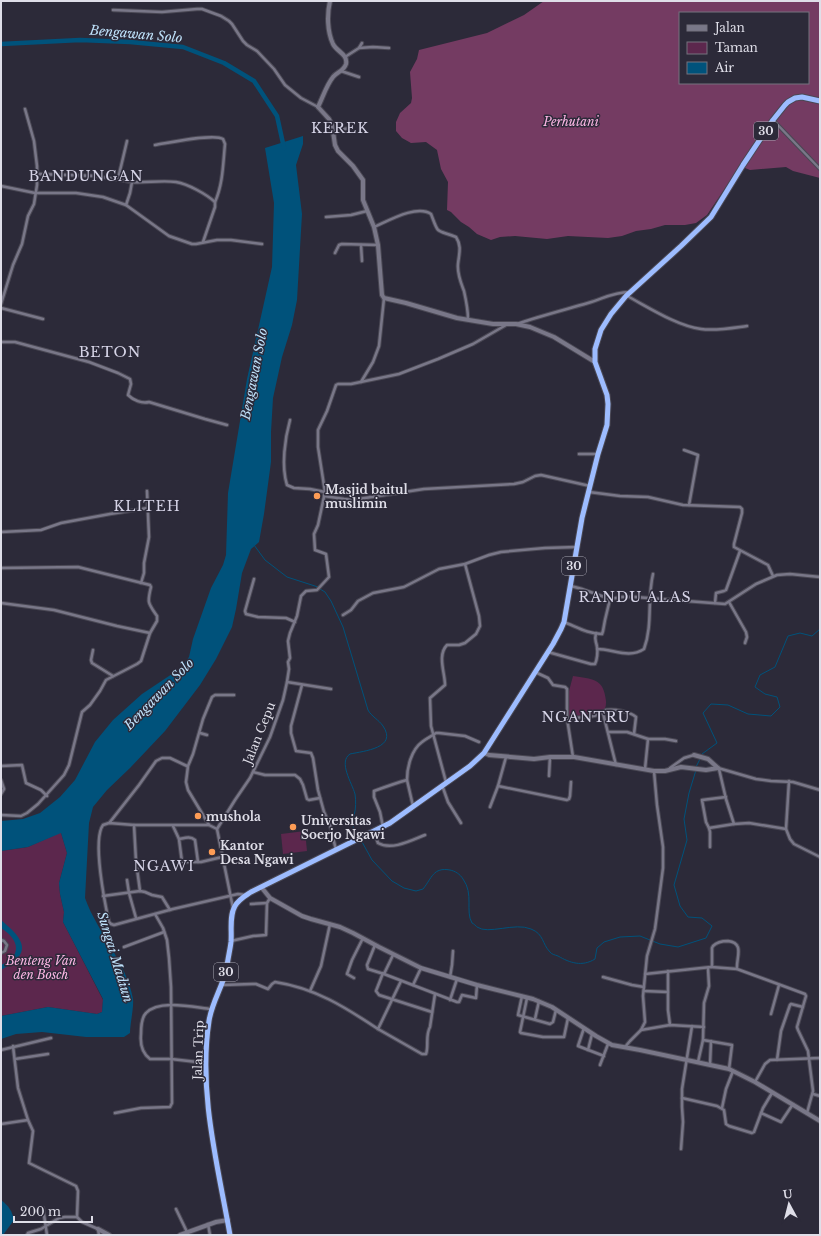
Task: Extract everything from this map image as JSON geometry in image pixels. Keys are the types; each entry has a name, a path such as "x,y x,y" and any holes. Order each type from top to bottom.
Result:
{"highway":[{"name":"30","path":"233,910 239,900 246,895 383,827 470,766 484,753 558,636 564,622 582,518 607,425 608,404 594,362 595,349 601,330 611,314 628,294 711,217 739,170 773,120 788,102 795,98 802,97 820,101"},
{"name":"Jalan Trip","path":"230,1235 210,1119 206,1063 211,1009 222,985 227,968 231,941 233,910"}],"street":[{"path":"318,108 325,89 333,76 341,71 345,65 345,57 335,48 330,34 328,17 330,1"},
{"path":"114,10 162,12 202,9 221,16 232,24 243,41 261,55 274,69 285,85 301,98 318,108 329,119 332,125 335,145 338,151 363,180 364,205 368,211 374,228 378,245 382,295 384,298 379,346 361,382"},
{"path":"345,57 359,48 362,43"},
{"path":"359,48 389,48"},
{"path":"341,71 359,76"},
{"path":"1,304 13,265 22,244 25,227 34,204 37,185 34,141 24,109"},
{"path":"773,120 820,168"},
{"path":"333,131 350,128"},
{"path":"155,145 217,137 223,139 225,144 220,192 215,202 203,242"},
{"path":"118,179 127,141"},
{"path":"37,174 97,176 132,182 179,182 209,197 215,202"},
{"path":"126,205 132,182"},
{"path":"1,186 35,193 76,193 103,197 126,205 169,236 196,244 218,240 262,244"},
{"path":"326,217 351,215 368,211"},
{"path":"374,228 402,214 424,211 431,214 434,225 439,232 456,237 459,243 460,256 458,264 460,283 463,289 468,319"},
{"path":"335,253 339,245 342,244 378,245"},
{"path":"361,245 362,261"},
{"path":"384,298 457,318 506,325 516,324 622,292 628,294 652,310 691,327 712,330 747,326"},
{"path":"1,308 43,319"},
{"path":"516,324 530,327 545,333 594,362"},
{"path":"506,325 473,344 399,374 351,384 336,385 327,411 318,428 318,448 325,492 324,496 344,500 419,490 514,484 541,475 590,486"},
{"path":"1,342 15,342 100,366 129,378 131,384 128,395 136,400 227,425"},
{"path":"290,420 286,436 284,467 287,485 294,488 325,492"},
{"path":"684,450 698,455 689,505"},
{"path":"578,454 598,454"},
{"path":"141,583 144,573 144,563 149,537 147,491"},
{"path":"588,492 620,496 648,497 689,505 733,506 741,508 742,513 734,547 768,565 773,576"},
{"name":"Jalan Cepu","path":"217,830 253,772 271,733 283,700 289,669 288,662 290,659 288,641 297,616 301,595 306,591 317,590 329,576 327,555 326,553 314,549 313,536 318,525 324,496"},
{"path":"1,532 41,530 61,523 148,508"},
{"path":"343,615 351,610 358,601 373,593 400,588 434,571 465,564 493,554 545,548 577,547"},
{"path":"715,603 716,593 726,590 740,551"},
{"path":"461,823 448,802 430,720 430,698 445,684 442,663 444,647 447,645 459,645 465,643 476,634 480,626 479,616 465,564"},
{"path":"1,568 78,567 151,586 148,597 149,604 158,617 150,633 145,651 139,662 104,681 100,691 90,705 82,712 77,728 74,750 67,770 47,796 24,815 1,815"},
{"path":"598,648 622,653 632,653 643,650 646,644 649,626 653,574"},
{"path":"570,586 610,600 626,596 725,604 750,587 773,576 784,574 820,577"},
{"path":"254,579 245,611 246,614 258,617 286,618 294,622"},
{"path":"564,622 578,629 600,634 603,633 610,600"},
{"path":"729,602 746,632 747,636 745,643"},
{"path":"1,603 54,610 150,633"},
{"path":"548,652 594,665 596,662 598,648 595,640 596,633"},
{"path":"93,650 92,662 113,676"},
{"path":"535,672 548,678 553,684 565,687 567,689 567,718 574,757"},
{"path":"287,682 330,689"},
{"path":"302,685 291,726 291,733 296,751 310,753 312,755 320,798 324,812 329,821 336,851"},
{"path":"209,826 188,790 186,782 188,766 207,708 213,696 234,695"},
{"path":"567,718 592,717 603,713 606,710 625,712 635,715 636,717 634,734"},
{"path":"603,713 616,765"},
{"path":"608,732 634,734 648,739 665,739 676,741"},
{"path":"200,733 207,735"},
{"path":"413,806 407,780 407,770 416,749 422,742 439,733 465,736 478,742"},
{"path":"645,769 648,739"},
{"path":"484,753 506,757 534,759 574,757 654,771 665,771 684,767 706,770 718,769 756,779 789,781 820,790"},
{"path":"670,769 684,758 694,756 710,760 718,769 734,824"},
{"path":"490,807 498,786 506,757"},
{"path":"549,776 550,757"},
{"path":"188,766 170,758 162,758 156,761 140,785 109,823 102,826 100,829 99,849 103,896 109,922 110,924 114,925 136,918 230,896 241,894 246,895"},
{"path":"1,766 22,765 26,783 41,790 47,796"},
{"path":"626,1047 630,1040 641,1030 645,1020 643,1002 647,956 655,930 663,858 654,771"},
{"path":"253,772 265,775 293,774 300,779 307,800 320,798"},
{"path":"1,780 4,789 1,794"},
{"path":"383,827 380,812 374,797 374,791 407,780"},
{"path":"789,781 786,828 790,840 794,844 820,857"},
{"path":"498,786 544,794 567,800 570,796 571,782"},
{"path":"710,847 710,832 706,822 702,800 726,797"},
{"path":"109,823 134,825 209,826 217,830 233,910"},
{"path":"709,828 749,823 786,828"},
{"path":"134,825 136,861 140,891"},
{"path":"173,826 179,839 182,862 198,862 222,857"},
{"path":"374,832 378,843 384,845 400,844 425,835"},
{"path":"179,839 188,837 195,840 198,862"},
{"path":"127,880 136,918"},
{"path":"262,888 270,898 302,916 330,924 353,933 375,946 420,968 539,1001 556,1010 608,1044 731,1070 755,1082 820,1121"},
{"path":"103,896 140,891 145,892 152,895 162,896 170,910"},
{"path":"231,941 253,936 266,935 267,903 270,898"},
{"path":"251,904 267,903"},
{"path":"115,1113 141,1108 170,1107 172,1103 169,958 167,940 155,914"},
{"path":"310,991 321,966 330,924"},
{"path":"124,947 164,932"},
{"path":"354,978 347,974 363,938"},
{"path":"1,940 7,945 6,951 1,953"},
{"path":"698,1062 703,1040 704,1003 709,986 713,946 726,941 734,942 738,946 739,950 738,969"},
{"path":"375,946 366,966 368,969 458,1002 463,995 475,998 477,985"},
{"path":"450,977 453,951"},
{"path":"393,955 383,974 376,991 377,993 392,1000 432,1012"},
{"path":"645,974 668,970 710,967 738,969 805,994 806,996 798,1023 798,1030 806,1046 809,1058 813,1094 807,1113"},
{"path":"413,985 420,968"},
{"path":"668,970 668,1010 670,1025"},
{"path":"603,977 644,987"},
{"path":"450,1000 457,979"},
{"path":"378,1029 401,981"},
{"path":"222,985 256,984 268,989 275,982 296,986 336,1002 378,1029 422,1054 426,1054 427,1052 426,1040 430,1026 435,994"},
{"path":"771,1014 779,985"},
{"path":"644,991 668,992"},
{"path":"525,996 520,1033 543,1037 564,1037 568,1018"},
{"path":"525,996 517,1014 551,1024 556,1010"},
{"path":"535,1019 539,1001"},
{"path":"206,1063 171,1059 150,1059 142,1049 140,1038 143,1019 146,1013 159,1006 171,1005 211,1009"},
{"path":"777,1060 781,1031 790,1005 803,1008"},
{"path":"641,1030 670,1025 704,1027"},
{"path":"681,1149 683,1122 682,1098 686,1060 692,1026"},
{"path":"584,1028 578,1046 604,1056"},
{"path":"588,1050 592,1034"},
{"path":"1,1050 51,1038"},
{"path":"703,1040 732,1045 731,1070 722,1108 724,1110 726,1124 752,1133 754,1132 761,1113 772,1093"},
{"path":"710,1065 711,1041"},
{"path":"600,1065 608,1044"},
{"path":"13,1046 18,1088 34,1135 28,1160 29,1163 76,1186 78,1191 77,1217"},
{"path":"15,1059 48,1054"},
{"path":"755,1082 765,1064 770,1060 820,1058"},
{"path":"813,1094 820,1096"},
{"path":"682,1098 711,1104 722,1108"},
{"path":"761,1113 781,1122 793,1104"},
{"path":"1,1124 28,1120"},
{"path":"43,1208 47,1235"},
{"path":"176,1209 187,1232"},
{"path":"27,1235 28,1233 46,1226 59,1218 65,1217 77,1217 82,1222 109,1235"},
{"path":"180,1235 208,1224 228,1220"},
{"path":"208,1224 210,1235"},
{"path":"98,1229 99,1235"}],"green space":[{"name":"Perhutani","path":"544,1 820,1 820,178 793,171 786,167 750,170 740,166 707,215 696,223 685,225 665,225 636,231 622,236 608,238 568,236 547,239 515,236 500,237 491,240 477,234 447,210 448,182 441,169 437,150 426,142 411,143 402,138 396,131 396,122 400,113 411,103 410,72 417,59 419,50 487,33 524,15"},
{"path":"573,676 591,679 600,684 605,693 606,701 605,708 602,712 591,715 568,717 569,691"},
{"path":"305,831 307,851 283,854 281,834"},
{"name":"Benteng Van den Bosch","path":"61,833 67,853 59,883 64,912 63,922 103,1000 102,1012 97,1014 48,1007 1,1016 1,851 28,847"}],"water":[{"name":"Sungai Madiun","path":"303,136 303,144 296,165 302,214 297,300 273,398 271,462 259,542 251,549 242,573 232,627 216,659 200,685 165,731 107,790 93,807 89,823 85,898 90,911 125,973 130,986 133,1002 130,1033 124,1037 86,1037 42,1032 16,1034 1,1039 1,1016 48,1007 97,1014 102,1012 103,999 63,922 64,912 59,883 67,853 61,833 28,847 1,851 1,821 23,819 40,813 60,797 75,780 95,742 113,720 142,694 181,668 189,657 193,639 211,588 223,565 226,555 228,493 247,379 272,267 274,203 265,148"},
{"path":"1,920 16,934 22,946 18,958 1,970 1,965 13,957 16,947 12,937 1,928"},
{"path":"1,1200 10,1209 14,1220 3,1235 1,1235"}],"waterway":[{"name":"Bengawan Solo","path":"1,44 80,40 130,42 183,47 224,63 254,81 277,116 284,148"},
{"path":"254,545 265,560 287,577 318,587"},
{"path":"320,589 325,592 331,601 343,627 368,710 383,726 386,733 386,739 383,744 371,750 350,754 345,762 347,773 355,794 356,802 353,824 358,836"},
{"path":"701,756 717,743 703,713 711,704 728,705 748,714 771,716 780,707 777,697 765,694 755,687 760,675 775,667 788,636 800,633 812,636 820,629"},
{"path":"696,767 700,759"},
{"path":"361,840 372,860 392,881 404,888 416,891 423,889 436,872 440,870 454,871 463,879 466,885 469,896 470,918 472,923 477,927 488,930 517,927 531,929 541,936 547,949 551,953 567,961 585,963 595,959 597,948 604,942 620,937 640,936 660,944 678,947 706,938 712,926 702,918 688,917 680,906 674,885 687,840 684,819 689,793 696,770"}],"place":[{"name":"Masjid baitul muslimin","path":"317,496"},
{"name":"mushola","path":"198,816"},
{"name":"Universitas Soerjo Ngawi","path":"293,827"},
{"name":"Kantor Desa Ngawi","path":"212,852"}],"district":[{"name":"KEREK","path":"340,128"},
{"name":"BANDUNGAN","path":"86,176"},
{"name":"BETON","path":"110,352"},
{"name":"KLITEH","path":"147,506"},
{"name":"RANDU ALAS","path":"635,597"},
{"name":"NGANTRU","path":"586,717"},
{"name":"NGAWI","path":"164,866"}]}
